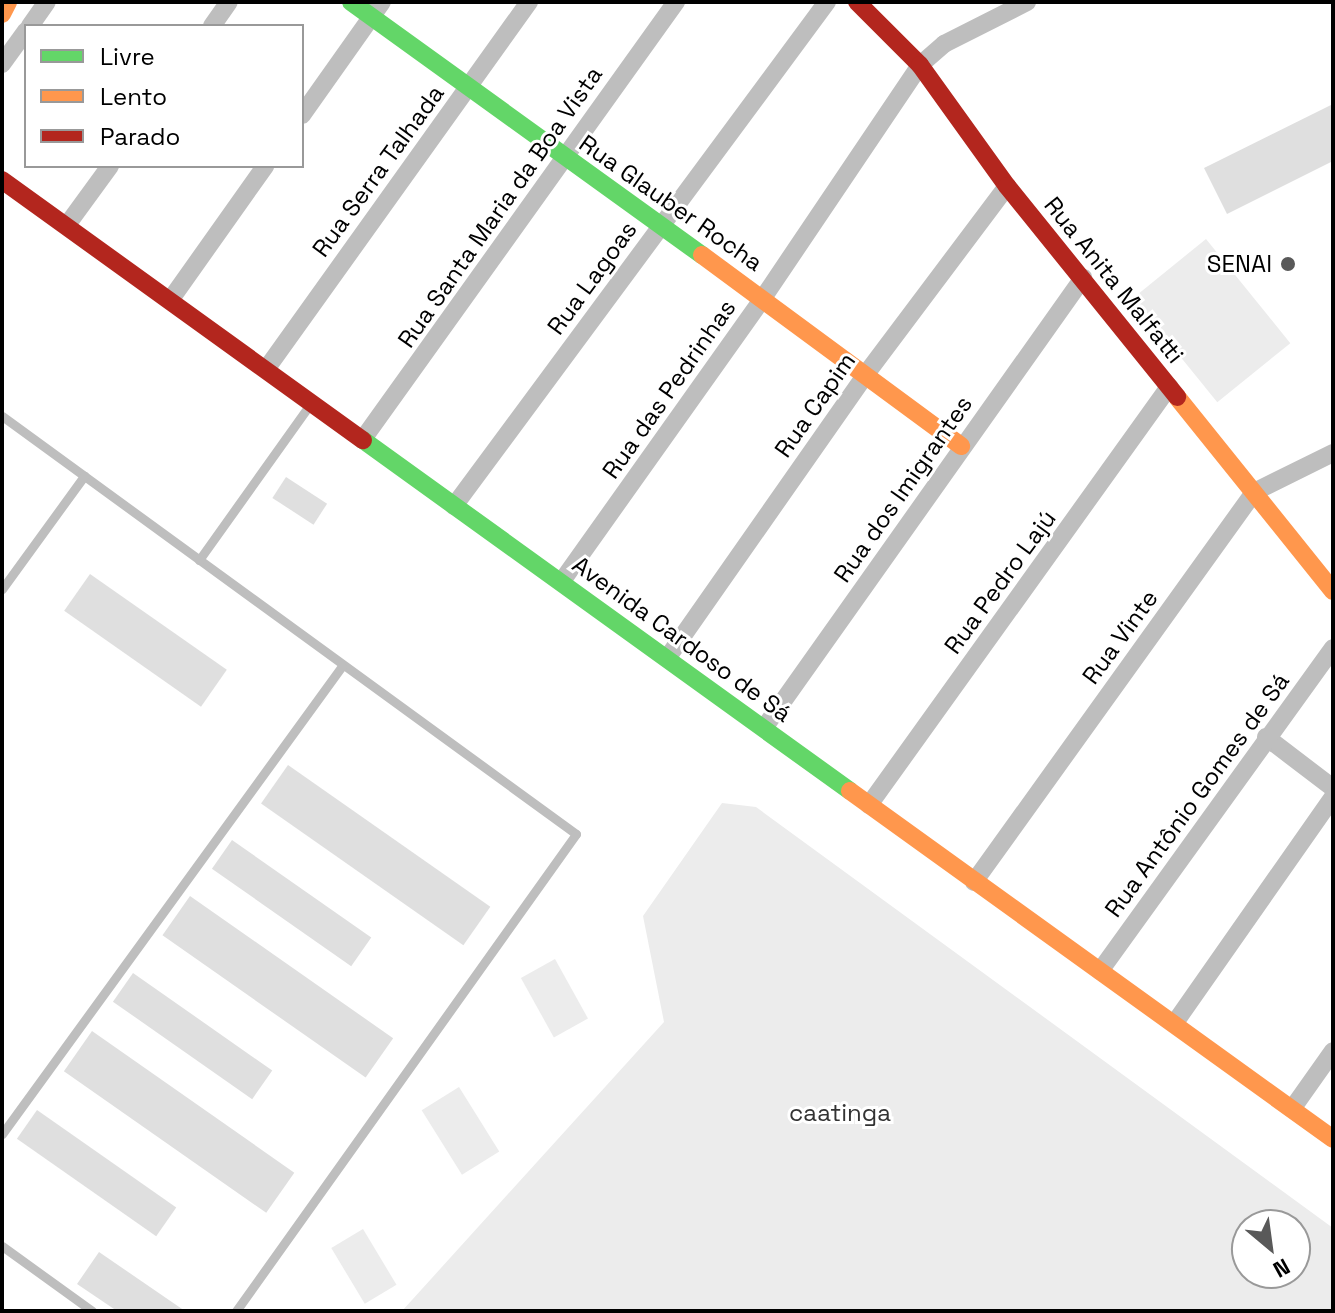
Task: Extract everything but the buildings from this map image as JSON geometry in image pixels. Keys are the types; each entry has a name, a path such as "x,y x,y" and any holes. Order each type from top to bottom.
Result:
{"main road":[{"path":"2,14 8,2"},
{"name":"Rua Glauber Rocha","path":"351,2 467,89 763,298 961,446"},
{"name":"Rua Anita Malfatti","path":"857,2 920,65 1007,186 1333,591"},
{"name":"Avenida Cardoso de Sá","path":"2,180 1333,1139"}],"street":[{"path":"31,24 47,2"},
{"path":"213,24 229,2"},
{"path":"304,112 382,2"},
{"name":"Rua Serra Talhada","path":"267,368 529,2"},
{"name":"Rua Santa Maria da Boa Vista","path":"363,439 676,2"},
{"name":"Rua Lagoas","path":"454,506 827,2"},
{"name":"Rua das Pedrinhas","path":"562,581 763,298 920,65 944,44 1027,2"},
{"path":"2,64 24,34"},
{"path":"67,225 109,168"},
{"path":"171,299 264,168"},
{"name":"Rua Capim","path":"668,657 866,374 1007,186"},
{"name":"Rua dos Imigrantes","path":"764,728 1083,278"},
{"name":"Rua Pedro Lajú","path":"869,805 1169,387"},
{"name":"Rua Vinte","path":"974,882 1254,492 1333,453"},
{"name":"Rua Antônio Gomes de Sá","path":"1100,971 1333,648"},
{"path":"1266,737 1333,788"},
{"path":"1174,1024 1333,797"},
{"path":"1292,1109 1333,1051"}],"lane":[{"path":"199,560 312,401"},
{"path":"2,416 576,834 236,1311"},
{"path":"2,589 84,476"},
{"path":"2,1134 342,666"},
{"path":"2,1246 92,1311"}],"green space":[{"path":"1206,239 1290,343 1217,402 1133,298"},
{"name":"caatinga","path":"722,803 756,807 1307,1209 1231,1209 1231,1289 1311,1289 1311,1212 1333,1228 1333,1311 402,1311 664,1022 643,916"},
{"path":"555,959 588,1018 554,1037 521,978"},
{"path":"459,1087 499,1151 462,1175 422,1110"},
{"path":"363,1229 396,1285 365,1304 331,1248"}],"traffic: fast":[{"path":"351,2 702,255"},
{"path":"363,440 850,791"}],"traffic: slow":[{"path":"2,14 8,2"},
{"path":"702,255 961,446"},
{"path":"1177,397 1333,591"},
{"path":"850,791 1333,1139"}],"traffic: jam":[{"path":"857,2 920,65 1007,186 1177,397"},
{"path":"2,180 363,440"}],"place":[{"name":"SENAI","path":"1288,264"}]}
